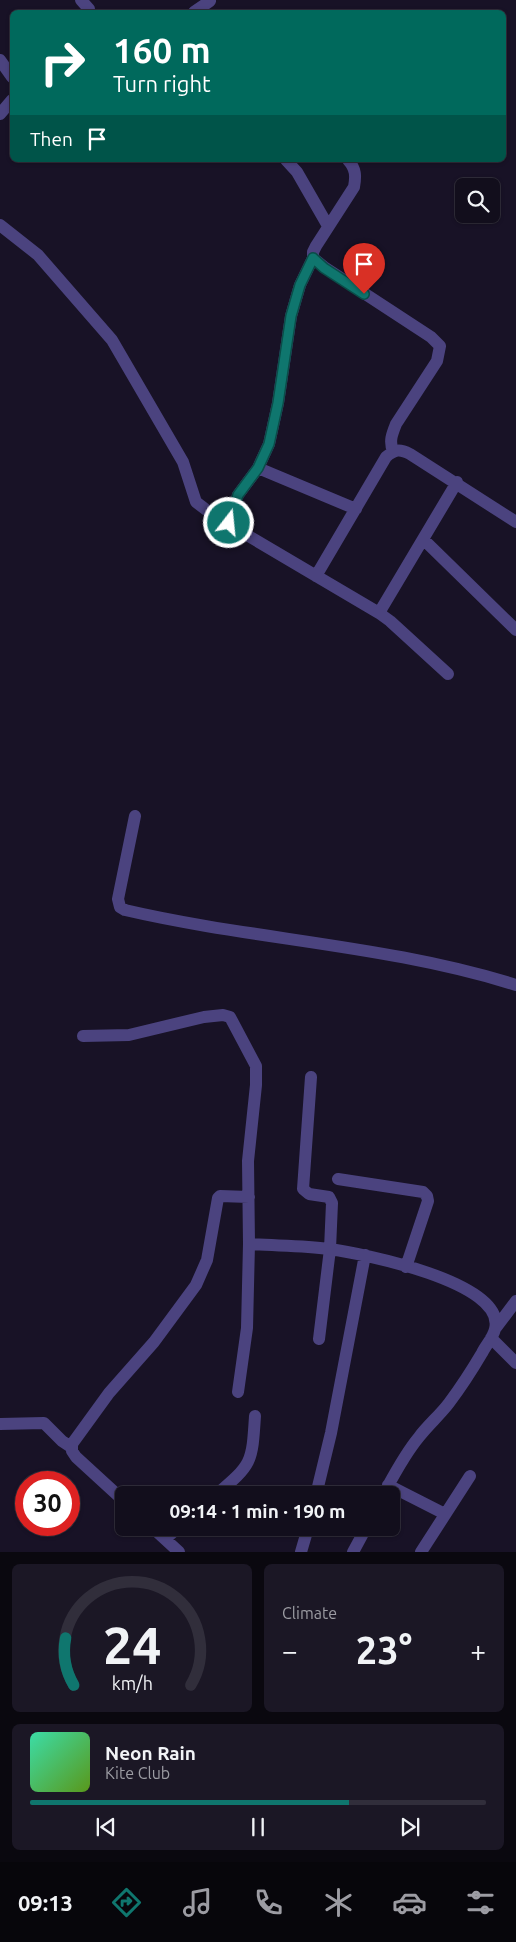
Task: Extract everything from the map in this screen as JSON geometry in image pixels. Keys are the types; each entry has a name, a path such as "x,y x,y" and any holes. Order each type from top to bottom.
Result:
{"street":[{"path":"81,0 89,10"},
{"path":"197,10 210,1"},
{"path":"0,60 10,74"},
{"path":"0,114 10,102"},
{"path":"288,162 297,172 328,226"},
{"path":"229,523 238,495 258,468 269,444 273,431 295,302 300,285 313,258 313,252 354,187 355,169 350,162"},
{"path":"0,225 38,255 102,326 183,462 196,502 213,515 379,613 401,630 448,674"},
{"path":"313,258 324,268 431,337 440,346 437,360 391,435 390,443 393,451"},
{"path":"316,576 386,457 393,451 401,450 410,454 457,482 516,522"},
{"path":"258,468 356,509"},
{"path":"379,613 457,482"},
{"path":"424,540 516,630"},
{"path":"135,816 118,899 120,907 125,910 166,919 356,948 472,972 516,985"},
{"path":"83,1036 129,1035 223,1014 230,1017 253,1058 256,1066 256,1085 248,1154 248,1320 238,1392"},
{"path":"311,1077 303,1189 309,1194 329,1197 332,1204 330,1249 319,1339"},
{"path":"338,1179 423,1192 427,1196 428,1201 406,1267"},
{"path":"72,1447 109,1393 154,1342 196,1284 207,1260 218,1198 220,1196 249,1197"},
{"path":"249,1244 330,1249 365,1255 452,1281 468,1289 482,1300 494,1316 493,1334 516,1363"},
{"path":"318,1486 331,1433 365,1255"},
{"path":"388,1486 418,1438 448,1405 516,1301"},
{"path":"226,1486 250,1460 254,1445 256,1416"},
{"path":"0,1424 44,1423 62,1441 72,1447 76,1457 115,1492"},
{"path":"421,1552 470,1476"},
{"path":"400,1496 445,1514"},
{"path":"162,1536 179,1552"},
{"path":"165,1539 169,1536"},
{"path":"301,1552 306,1536"},
{"path":"353,1552 362,1536"}],"route":[{"path":"229,523 234,502 258,468 269,444 278,403 291,316 300,285 313,258 324,268 364,294"}]}
